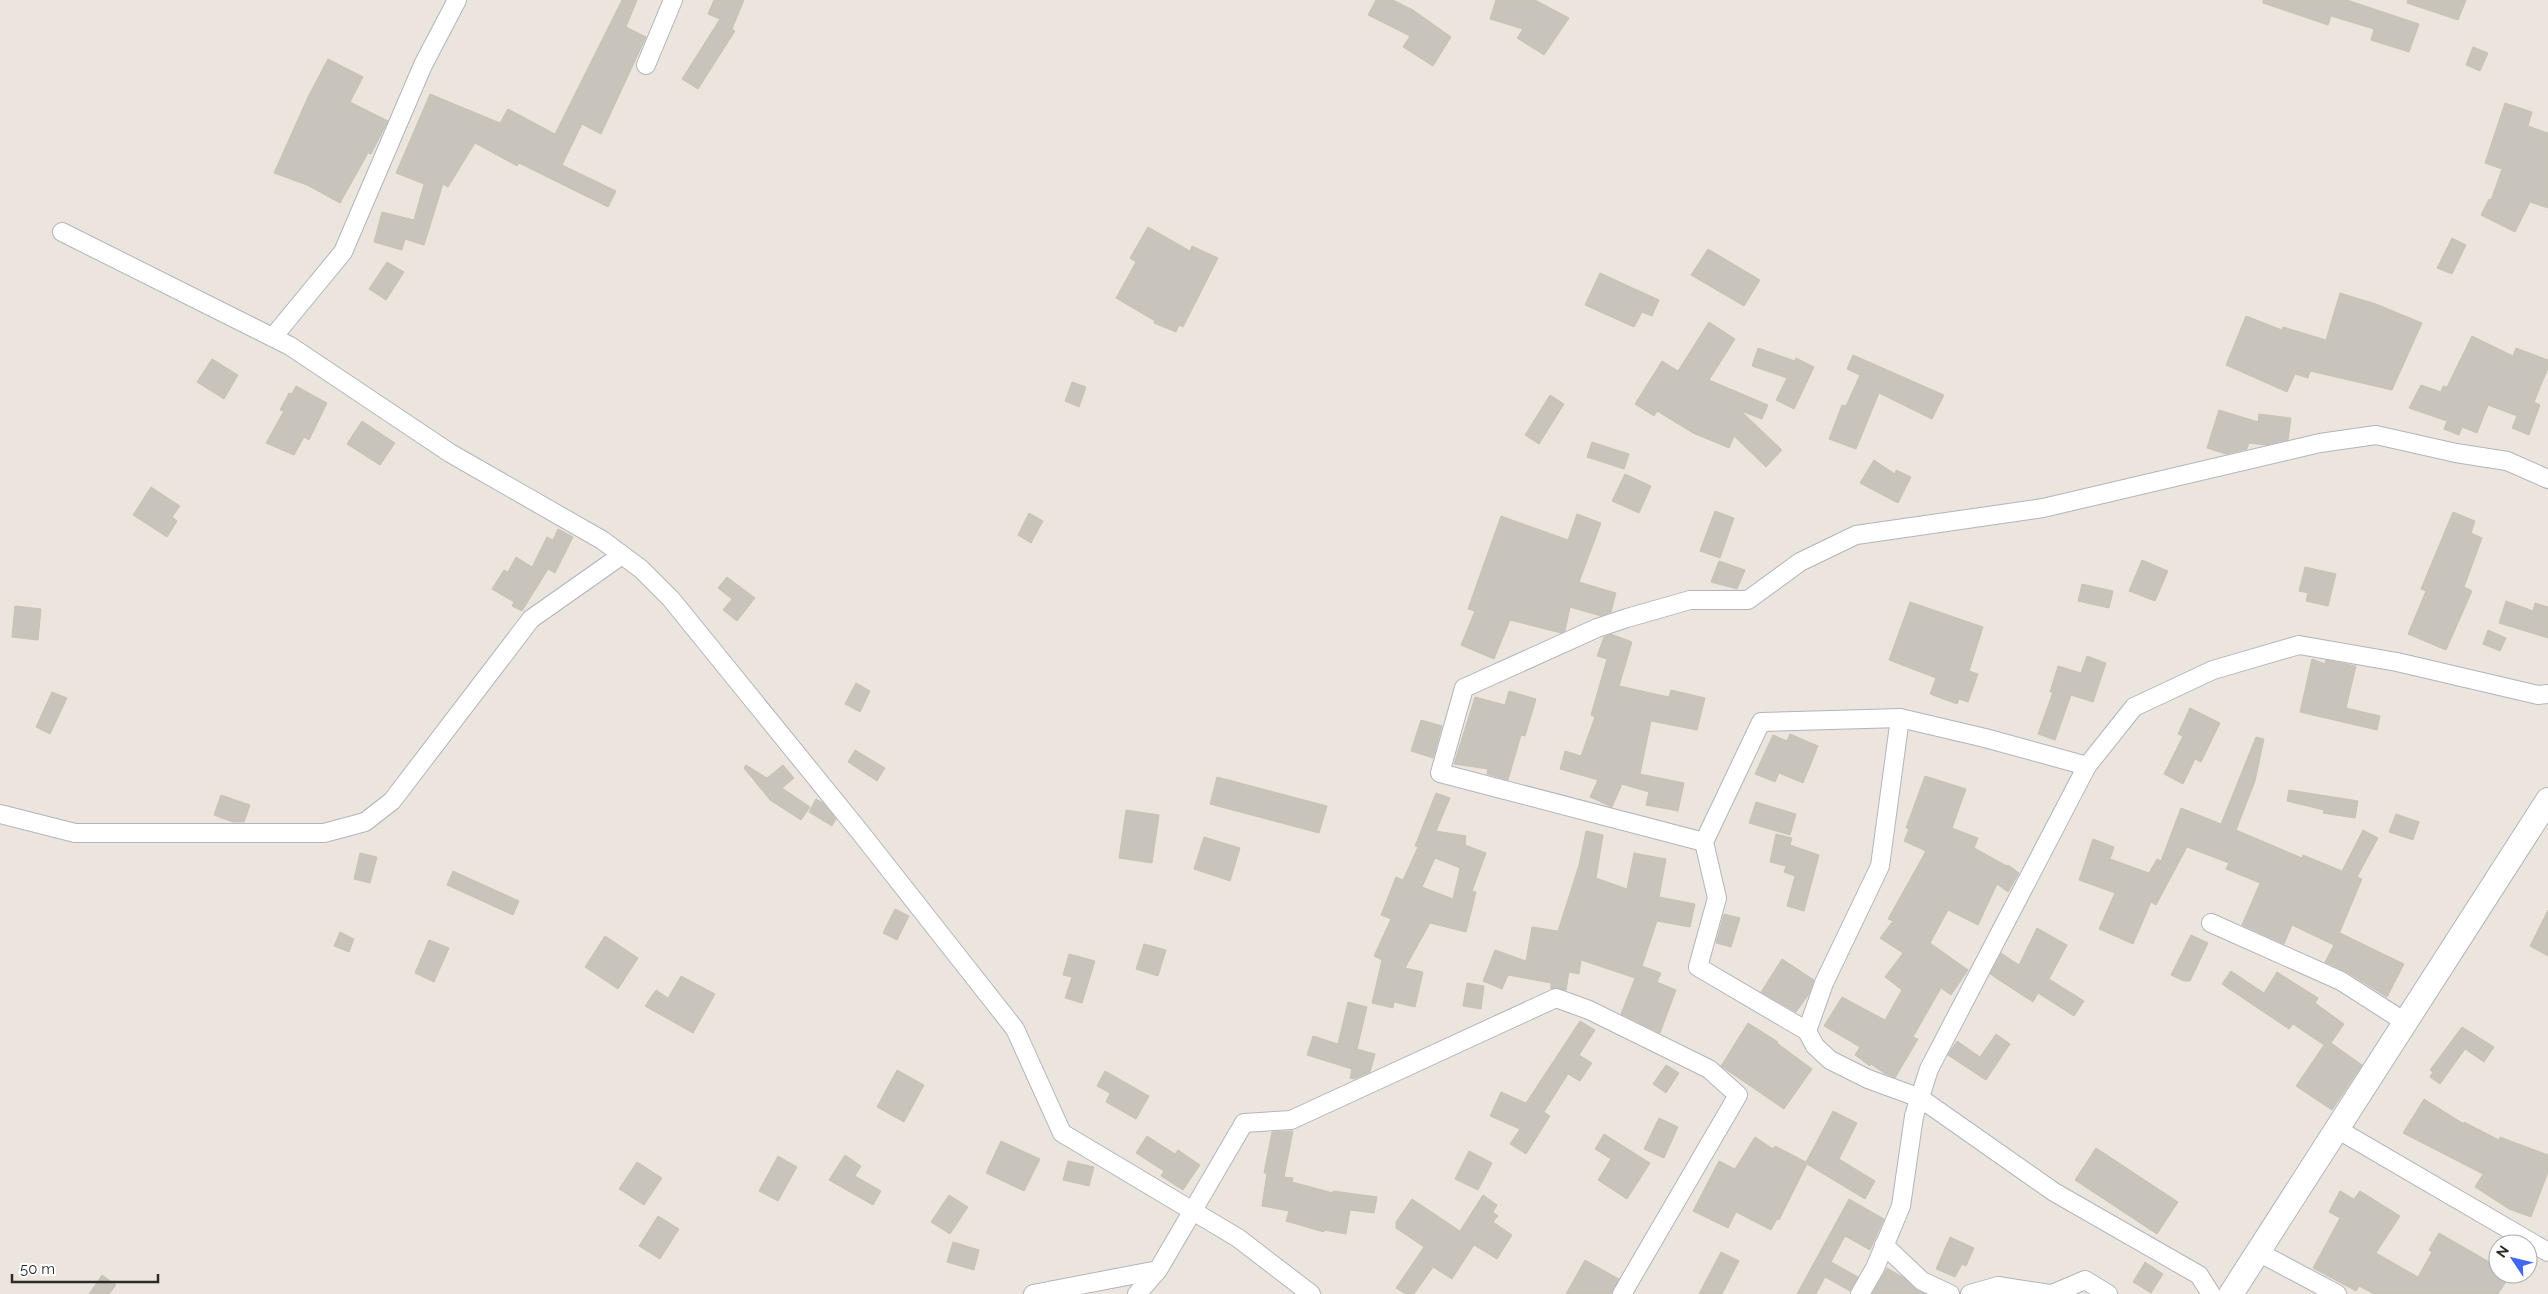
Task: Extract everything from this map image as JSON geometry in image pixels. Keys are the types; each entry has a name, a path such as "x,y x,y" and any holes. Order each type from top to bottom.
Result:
{"street":[{"path":"273,337 343,252 423,64 457,0"},
{"path":"646,65 673,0"},
{"path":"62,232 290,346 450,452 602,540 641,569 671,599 860,832 1015,1029 1062,1133 1238,1238 1310,1294"},
{"path":"1704,842 1440,773 1464,688 1597,628 1627,618 1690,600 1748,600 1800,562 1856,535 2043,508 2320,444 2376,434 2456,453 2507,461 2548,479"},
{"path":"0,814 75,833 324,833 364,822 392,801 531,619 622,555"},
{"path":"1860,1294 1901,1206 1914,1116 1929,1069 2087,766 2134,707 2213,670 2299,645 2398,662 2538,696 2548,694"},
{"path":"1806,1032 1824,983 1880,866 1900,718"},
{"path":"2087,766 1985,738 1900,718 1761,722 1704,842 1717,898 1698,967 1806,1032 1815,1046 1830,1060 1868,1079 1920,1098 2054,1192 2199,1275 2211,1294"},
{"path":"2231,1294 2548,800"},
{"path":"2212,923 2341,981 2406,1022"},
{"path":"1137,1294 1158,1270 1244,1123 1291,1120 1556,998 1589,1010 1709,1068 1738,1095 1622,1294"},
{"path":"2337,1129 2548,1252"},
{"path":"1884,1245 1922,1281 1950,1294"},
{"path":"2258,1252 2337,1294"},
{"path":"1033,1294 1158,1270"},
{"path":"1970,1294 1995,1290 2051,1294 2085,1280 2108,1294"}],"building":[{"path":"622,0 637,0 626,27 646,37 601,134 582,124 562,165 616,191 608,207 519,163 517,166 475,143 448,187 443,184 424,245 405,239 402,250 374,242 382,212 414,220 424,184 396,173 430,94 500,123 508,109 555,134"},
{"path":"714,0 744,0 732,29 735,31 698,89 682,79 720,19 708,14"},
{"path":"1376,0 1393,0 1413,10 1451,37 1433,66 1403,47 1410,36 1368,15"},
{"path":"1496,0 1535,0 1569,18 1544,55 1517,38 1523,29 1490,19"},
{"path":"2263,0 2347,0 2419,24 2409,52 2371,40 2374,29 2331,16 2328,25 2263,3"},
{"path":"2408,0 2466,0 2458,20 2407,3"},
{"path":"2473,47 2488,53 2480,71 2466,65"},
{"path":"328,59 363,77 350,102 388,121 371,154 368,153 340,203 307,185 274,173 308,97"},
{"path":"2505,103 2532,112 2528,126 2548,133 2548,208 2530,202 2515,232 2481,215 2489,199 2491,200 2502,169 2485,163"},
{"path":"1148,227 1190,251 1192,246 1218,258 1183,327 1179,325 1176,332 1154,323 1155,321 1116,298 1136,262 1130,258"},
{"path":"2452,238 2466,245 2452,274 2437,268"},
{"path":"1708,249 1760,280 1744,306 1691,275"},
{"path":"387,262 404,272 386,300 369,289"},
{"path":"1600,273 1659,300 1652,316 1642,312 1634,327 1585,305"},
{"path":"2340,293 2376,304 2422,323 2392,390 2310,371 2308,378 2295,374 2287,392 2226,365 2246,316 2282,330 2283,327 2326,340"},
{"path":"1709,322 1735,339 1709,380 1768,405 1762,419 1741,411 1782,450 1766,467 1734,436 1729,448 1693,433 1657,411 1654,416 1635,404 1662,361 1678,371"},
{"path":"2472,336 2513,356 2516,348 2548,360 2548,368 2534,402 2540,405 2529,435 2512,428 2517,416 2488,405 2477,433 2462,427 2459,435 2444,429 2447,421 2409,408 2421,385 2441,392 2443,386 2447,387"},
{"path":"1758,348 1795,361 1796,358 1814,367 1794,409 1776,400 1787,378 1752,366"},
{"path":"1853,355 1944,395 1932,419 1879,393 1856,449 1829,439 1842,405 1846,406 1860,375 1847,369"},
{"path":"212,359 238,375 224,399 197,382"},
{"path":"1072,382 1086,387 1079,407 1065,401"},
{"path":"296,386 327,403 309,440 304,437 294,455 266,443 284,411 280,410 289,393 292,394"},
{"path":"1550,395 1564,404 1539,444 1525,435"},
{"path":"2219,410 2258,422 2259,414 2291,418 2288,440 2266,445 2249,443 2247,449 2226,454 2207,448"},
{"path":"362,421 395,443 380,465 347,444"},
{"path":"1592,442 1629,454 1624,469 1587,457"},
{"path":"1874,460 1895,474 1896,470 1911,477 1898,503 1860,483"},
{"path":"1625,474 1651,486 1639,513 1612,501"},
{"path":"151,487 180,506 172,517 177,521 167,537 133,515"},
{"path":"1715,511 1734,518 1720,558 1700,551"},
{"path":"2453,512 2475,521 2471,533 2482,538 2464,587 2472,591 2446,650 2408,634 2426,591 2421,589"},
{"path":"1029,513 1043,521 1031,543 1018,535"},
{"path":"1577,514 1601,523 1579,582 1616,593 1611,612 1601,616 1570,607 1565,631 1561,633 1510,620 1494,659 1461,645 1475,611 1468,609 1501,516 1568,540"},
{"path":"558,529 573,537 555,573 548,569 522,611 512,606 514,602 492,589 504,570 508,572 516,557 532,567 547,537 553,540"},
{"path":"2142,560 2168,571 2155,601 2129,591"},
{"path":"1719,561 1745,570 1737,589 1711,582"},
{"path":"2305,567 2336,574 2328,606 2306,601 2308,593 2299,591"},
{"path":"727,577 755,598 737,621 723,610 732,599 718,588"},
{"path":"2082,584 2113,591 2109,608 2078,601"},
{"path":"2506,601 2533,611 2535,603 2548,607 2548,638 2499,623"},
{"path":"1910,602 1983,627 1969,671 1978,674 1968,702 1959,699 1957,704 1930,694 1936,678 1889,660"},
{"path":"15,606 41,609 38,640 12,637"},
{"path":"2488,630 2506,638 2500,651 2483,644"},
{"path":"1611,634 1632,642 1619,686 1669,697 1671,690 1705,698 1697,730 1651,721 1640,774 1684,783 1678,811 1646,805 1649,792 1622,784 1612,807 1590,797 1598,780 1560,769 1565,751 1581,756 1595,717 1591,715 1607,659 1597,656 1604,637"},
{"path":"2087,656 2106,663 2093,702 2071,695 2055,740 2038,734 2053,692 2050,692 2058,666 2081,673"},
{"path":"2312,659 2325,664 2326,660 2356,666 2346,708 2380,716 2377,730 2300,712"},
{"path":"856,683 870,691 860,712 845,704"},
{"path":"1509,691 1536,699 1525,736 1521,735 1508,780 1487,774 1488,769 1454,764 1475,697 1505,705"},
{"path":"52,692 67,698 50,734 36,727"},
{"path":"2190,708 2220,723 2201,762 2195,759 2183,784 2164,774 2183,736 2178,734"},
{"path":"1421,720 1442,726 1433,758 1411,751"},
{"path":"1790,734 1818,746 1803,783 1779,773 1775,782 1755,774 1773,735 1787,741"},
{"path":"2256,737 2264,739 2255,781 2236,830 2302,858 2303,855 2342,871 2363,830 2378,838 2357,877 2362,879 2336,941 2340,933 2404,964 2387,997 2347,972 2325,962 2334,945 2292,925 2284,944 2242,925 2260,883 2226,869 2229,863 2187,847 2156,905 2151,902 2133,944 2099,929 2115,893 2079,880 2093,839 2114,847 2110,859 2149,873 2157,859 2161,861 2181,808 2221,824"},
{"path":"855,750 885,768 877,781 848,762"},
{"path":"746,765 767,778 783,765 794,778 782,788 810,807 801,820 770,800 744,768"},
{"path":"1925,776 1966,789 1952,828 1978,838 1974,848 2008,865 2019,873 2008,892 1997,884 1978,925 1948,910 1930,943 1968,970 1951,995 1941,988 1913,1037 1918,1039 1895,1078 1871,1064 1870,1066 1855,1055 1860,1047 1824,1026 1842,997 1885,1020 1902,990 1885,977 1903,953 1880,938 1893,921 1888,919 1926,851 1904,841 1909,829 1906,828"},
{"path":"1217,777 1327,806 1319,833 1210,804"},
{"path":"2289,790 2358,801 2355,818 2323,813 2324,810 2287,801"},
{"path":"1436,793 1450,798 1436,831 1466,836 1465,845 1486,853 1472,891 1476,892 1466,932 1430,923 1405,968 1423,972 1415,1007 1394,1002 1393,1008 1372,1003 1382,960 1374,956 1391,919 1381,915 1396,877 1403,880 1418,847 1415,846","holes":["1435,858 1460,868 1453,899 1422,887"]},
{"path":"221,795 250,805 244,822 233,822 214,815"},
{"path":"816,799 823,803 836,819 832,826 809,812"},
{"path":"1756,802 1796,814 1790,835 1749,823"},
{"path":"1126,810 1159,815 1152,863 1119,858"},
{"path":"2396,814 2419,822 2413,840 2389,832"},
{"path":"1586,831 1603,835 1596,878 1627,889 1634,853 1666,859 1659,897 1695,904 1690,927 1657,921 1642,966 1661,973 1657,982 1676,990 1660,1033 1621,1014 1635,978 1581,960 1579,974 1569,972 1566,990 1551,989 1551,983 1508,975 1502,989 1483,981 1495,950 1526,961 1532,927 1558,931 1579,865"},
{"path":"1776,834 1792,838 1790,845 1819,855 1804,911 1787,906 1795,876 1784,872 1786,866 1770,862"},
{"path":"1204,837 1240,848 1230,881 1194,869"},
{"path":"360,853 377,857 370,883 354,879"},
{"path":"453,871 519,901 513,915 447,885"},
{"path":"895,909 909,916 897,940 883,933"},
{"path":"2548,910 2548,956 2530,946"},
{"path":"1724,914 1740,918 1731,947 1716,943"},
{"path":"2037,928 2067,945 2049,979 2084,1001 2074,1016 2038,993 2033,1002 1990,974 2001,953 2019,965"},
{"path":"340,932 354,939 349,952 334,946"},
{"path":"2191,935 2208,943 2190,981 2184,981 2171,975"},
{"path":"605,936 638,958 618,989 585,967"},
{"path":"429,940 449,948 434,982 415,973"},
{"path":"1144,944 1166,950 1158,976 1136,969"},
{"path":"1069,954 1095,961 1082,1003 1065,998 1072,977 1063,975"},
{"path":"1782,959 1814,980 1809,994 1796,1012 1761,992"},
{"path":"2231,971 2264,993 2277,972 2318,998 2315,1003 2344,1024 2331,1043 2362,1065 2332,1110 2296,1086 2324,1045 2293,1024 2289,1029 2222,984"},
{"path":"681,976 715,994 693,1033 645,1006 656,990 668,998"},
{"path":"1467,983 1484,986 1481,1009 1463,1006"},
{"path":"1348,1002 1367,1007 1357,1049 1375,1054 1370,1072 1354,1079 1350,1078 1352,1069 1307,1055 1313,1036 1338,1044"},
{"path":"1580,1021 1595,1030 1579,1055 1592,1063 1580,1081 1568,1074 1544,1112 1550,1116 1526,1154 1510,1144 1520,1129 1490,1116 1501,1092 1526,1103"},
{"path":"1748,1023 1778,1042 1812,1069 1784,1109 1721,1066"},
{"path":"2462,1027 2494,1047 2484,1062 2465,1049 2440,1084 2430,1077 2433,1072 2430,1070"},
{"path":"1996,1034 2010,1044 1986,1080 1948,1055 1957,1041 1980,1057"},
{"path":"1666,1065 1679,1073 1666,1093 1653,1084"},
{"path":"897,1070 924,1085 904,1122 877,1107"},
{"path":"1105,1071 1149,1096 1136,1119 1106,1102 1110,1093 1097,1086"},
{"path":"2424,1099 2464,1124 2464,1122 2499,1140 2500,1137 2548,1155 2548,1172 2531,1217 2509,1209 2475,1187 2483,1174 2403,1133"},
{"path":"1833,1111 1857,1123 1839,1159 1875,1181 1865,1199 1807,1164 1779,1220 1777,1219 1771,1230 1736,1212 1728,1228 1693,1211 1719,1161 1735,1169 1755,1137 1773,1149 1775,1146 1806,1162"},
{"path":"1659,1118 1678,1127 1664,1158 1644,1149"},
{"path":"1293,1131 1284,1177 1293,1178 1292,1182 1333,1193 1333,1191 1377,1197 1374,1213 1350,1210 1346,1234 1324,1230 1324,1232 1286,1221 1289,1211 1262,1206 1267,1173 1264,1173 1272,1132"},
{"path":"1604,1134 1650,1163 1627,1199 1598,1180 1611,1159 1595,1149"},
{"path":"1147,1136 1175,1154 1178,1150 1200,1165 1183,1190 1161,1176 1164,1171 1136,1153"},
{"path":"1001,1141 1040,1159 1024,1191 986,1173"},
{"path":"2096,1148 2178,1202 2157,1234 2075,1180"},
{"path":"1469,1151 1492,1163 1478,1190 1455,1179"},
{"path":"845,1155 861,1166 855,1176 881,1191 873,1205 829,1180"},
{"path":"778,1156 797,1167 778,1201 759,1191"},
{"path":"1068,1161 1094,1167 1089,1186 1063,1180"},
{"path":"637,1162 662,1178 644,1205 619,1189"},
{"path":"2340,1191 2354,1199 2360,1191 2400,1216 2376,1253 2418,1277 2432,1252 2429,1250 2439,1233 2488,1261 2488,1284 2504,1284 2498,1294 2374,1294 2359,1286 2356,1291 2313,1268 2340,1218 2329,1212"},
{"path":"949,1195 968,1207 950,1234 931,1222"},
{"path":"1483,1195 1497,1205 1493,1212 1498,1216 1493,1222 1512,1235 1497,1259 1474,1245 1452,1279 1433,1267 1414,1294 1406,1294 1396,1288 1424,1247 1396,1228 1396,1222 1412,1199 1460,1231"},
{"path":"1849,1199 1884,1219 1870,1250 1845,1236 1831,1262 1858,1277 1850,1291 1825,1277 1816,1294 1797,1294"},
{"path":"658,1216 679,1229 660,1259 639,1246"},
{"path":"1950,1237 1974,1248 1966,1266 1962,1264 1955,1277 1936,1269"},
{"path":"953,1242 979,1250 974,1270 947,1262"},
{"path":"1721,1252 1739,1261 1722,1294 1699,1294"},
{"path":"1585,1260 1619,1279 1611,1294 1566,1294"},
{"path":"2145,1262 2163,1274 2151,1293 2133,1282"},
{"path":"1887,1268 1904,1278 1915,1289 1925,1294 1872,1294"},
{"path":"102,1275 116,1285 109,1294 89,1294"}]}
